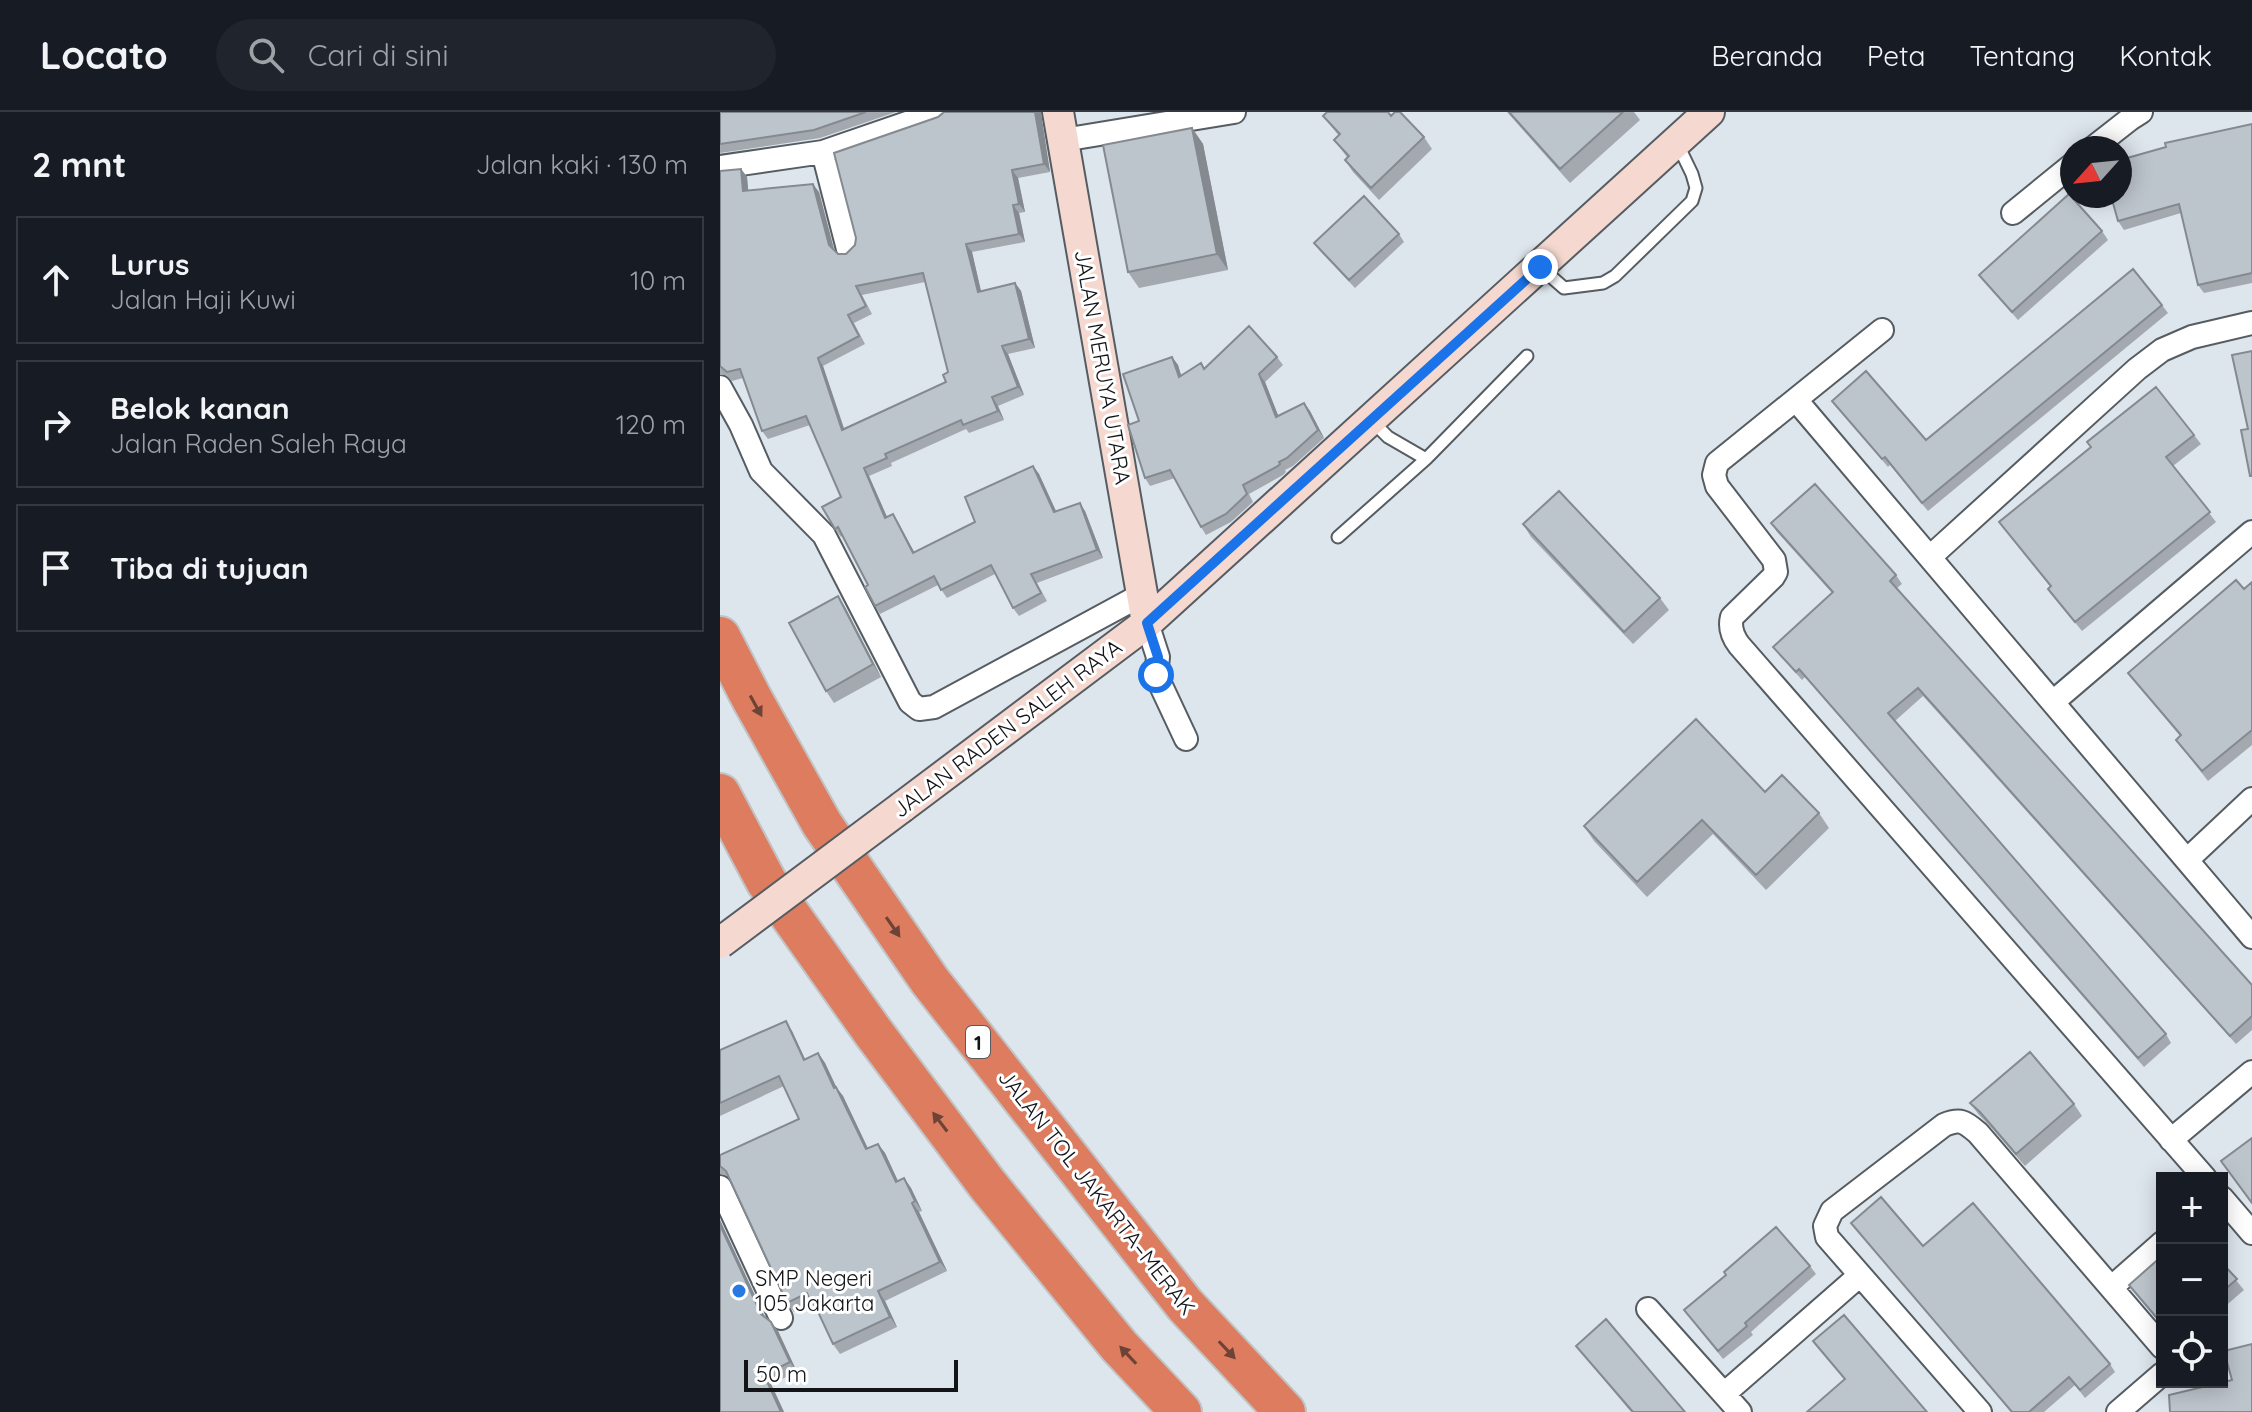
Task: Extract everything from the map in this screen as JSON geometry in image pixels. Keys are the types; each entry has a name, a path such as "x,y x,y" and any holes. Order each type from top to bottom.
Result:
{"highway":[{"name":"JALAN TOL JAKARTA–MERAK","path":"720,637 822,824 930,981 1185,1305 1285,1412"},
{"path":"720,794 766,881"},
{"path":"720,818 873,1032 987,1184 1119,1346 1181,1412"}],"main road":[{"name":"JALAN RADEN SALEH RAYA","path":"720,943 902,807 1371,420 1709,112"},
{"name":"JALAN MERUYA UTARA","path":"1061,126 1145,608"}],"street":[{"path":"720,167 823,152 939,112"},
{"path":"1061,126 1234,112"},
{"path":"2108,136 2141,112"},
{"path":"823,152 848,249"},
{"path":"2013,213 2060,175"},
{"path":"1930,557 2137,369 2162,350 2192,337 2252,323"},
{"path":"1882,330 1721,458 1714,471 1717,486 1774,560 1777,569 1773,577 1732,617 1730,623 1735,639 2200,1172"},
{"path":"720,387 761,471 824,535 910,702 919,709 934,707 1145,608 1158,657 1156,675 1186,739"},
{"path":"1796,400 2252,937"},
{"path":"2053,702 2252,532"},
{"path":"2187,860 2252,799"},
{"path":"2171,1140 2252,1072"},
{"path":"1980,1412 1859,1276 1827,1237 1825,1226 1832,1211 1944,1125 1954,1121 1965,1123 1978,1133 2156,1340"},
{"path":"720,1187 781,1318"},
{"path":"2228,1205 2252,1233"},
{"path":"2112,1287 2161,1244"},
{"path":"1724,1394 1859,1276"},
{"path":"1648,1309 1740,1412"},
{"path":"2118,1412 2156,1379"}],"lane":[{"path":"1540,267 1564,288 1603,283 1615,276 1692,201 1696,188 1676,141"},
{"path":"1338,537 1426,459 1527,356"},
{"path":"1371,420 1388,437 1426,459"}],"building":[{"path":"720,112 866,112 814,130 720,144"},
{"path":"944,112 1035,112 1044,164 1012,170 1019,204 1013,205 1019,234 966,244 978,292 1015,283 1029,339 1002,346 1018,387 992,397 998,411 963,425 961,420 885,454 887,458 864,468 885,518 893,514 913,553 975,522 965,497 1033,466 1054,512 1080,503 1097,550 1031,574 1041,593 1013,608 991,565 941,590 934,576 875,606 865,587 868,585 838,527 835,529 822,507 841,497 806,416 762,431 740,369 727,372 720,366 720,171 741,169 743,191 813,184 829,245 838,254 846,254 855,245 856,238 834,153 938,117","holes":["923,273 948,372 943,375 946,382 842,430 818,358 859,336 848,315 866,306 856,286"]},
{"path":"1327,112 1388,112 1391,116 1400,112 1424,137 1371,188 1345,160 1349,156 1334,140 1340,134 1323,116"},
{"path":"1509,112 1623,112 1560,169"},
{"path":"2252,124 2252,273 2198,285 2179,204 2118,221 2114,208 2132,208 2132,157 2166,147 2165,143"},
{"path":"1192,128 1217,254 1128,272 1103,145"},
{"path":"1364,196 1399,234 1349,280 1314,243"},
{"path":"2060,202 2060,208 2081,208 2102,231 2012,312 1979,275"},
{"path":"2133,269 2162,305 1922,503 1885,457 1882,459 1832,401 1866,371 1926,440"},
{"path":"1249,326 1277,357 1259,374 1276,417 1304,403 1318,430 1278,466 1243,485 1247,494 1226,514 1201,527 1170,470 1145,478 1128,425 1139,421 1123,374 1172,357 1179,377 1201,363 1204,369"},
{"path":"2252,351 2250,476 2241,430 2248,429 2232,355"},
{"path":"2156,387 2194,435 2166,457 2210,512 2075,622 2048,589 2051,586 1999,522 2091,447 2087,442"},
{"path":"1815,484 1896,575 1890,581 2252,985 2252,1016 2230,1036 1918,688 1888,713 2166,1034 2138,1058 1799,669 1796,672 1773,647 1833,592 1771,523"},
{"path":"1559,491 1660,598 1624,632 1523,524"},
{"path":"2236,580 2244,589 2252,582 2252,730 2202,771 2176,740 2181,735 2128,673"},
{"path":"838,596 873,664 826,691 789,623"},
{"path":"1696,719 1765,792 1782,775 1819,813 1756,875 1702,820 1637,882 1584,826"},
{"path":"786,1021 804,1060 818,1053 866,1149 878,1144 896,1182 904,1178 915,1201 912,1203 940,1262 878,1291 890,1317 833,1344 807,1293 787,1303 726,1171 720,1166 720,1155 799,1119 779,1076 720,1103 720,1050"},
{"path":"2030,1052 2074,1104 2016,1154 1970,1103"},
{"path":"2252,1138 2252,1203 2221,1161"},
{"path":"1881,1197 1923,1246 1973,1203 2110,1364 2080,1390 2069,1377 2029,1412 2012,1412 1851,1223"},
{"name":"SMP Negeri 105 Jakarta","path":"720,1225 761,1314 771,1322 790,1362 764,1375 781,1412 720,1412"},
{"path":"1776,1227 1810,1266 1718,1351 1684,1310"},
{"path":"2156,1261 2156,1317 2129,1285"},
{"path":"2228,1269 2237,1279 2228,1287"},
{"path":"1844,1315 1927,1412 1807,1412 1845,1379 1813,1341"},
{"path":"1606,1319 1685,1412 1633,1412 1576,1346"},
{"path":"2252,1344 2252,1412 2170,1412 2169,1395 2198,1388 2228,1388 2228,1381 2232,1380 2228,1350"}],"place":[{"name":"SMP Negeri 105 Jakarta","path":"739,1291"}],"route":[{"path":"1156,675 1158,657 1147,623 1540,267"}]}
